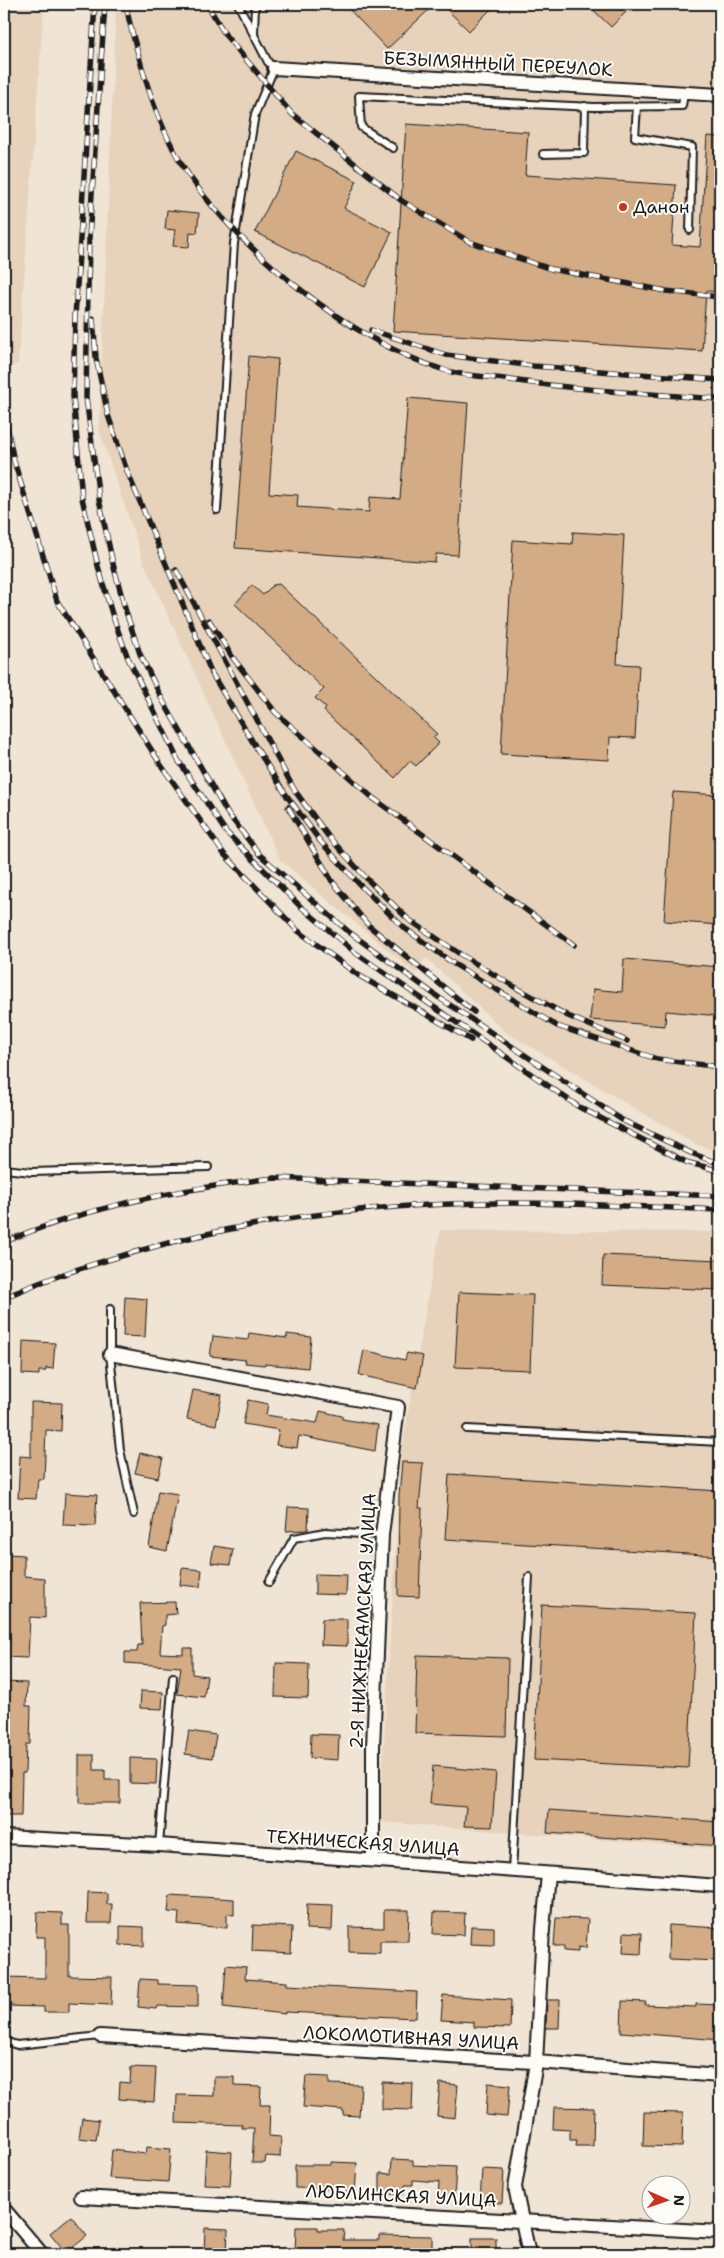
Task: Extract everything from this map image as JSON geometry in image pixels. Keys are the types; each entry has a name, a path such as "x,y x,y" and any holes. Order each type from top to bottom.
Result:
{"street":[{"name":"БЕЗЫМЯННЫЙ ПЕРЕУЛОК","path":"274,68 720,95"},
{"name":"2-Я НИЖНЕКАМСКАЯ УЛИЦА","path":"110,1354 398,1407 382,1535 373,1747 373,1860"},
{"name":"ТЕХНИЧЕСКАЯ УЛИЦА","path":"4,1837 373,1860 720,1886"},
{"path":"529,2254 515,2187 536,2063 548,1874"},
{"name":"ЛОКОМОТИВНАЯ УЛИЦА","path":"100,2036 720,2076"},
{"name":"ЛЮБЛИНСКАЯ УЛИЦА","path":"80,2198 720,2232"},
{"path":"4,2209 42,2254"}],"lane":[{"path":"217,510 234,243 256,114 274,68 268,62 238,4"},
{"path":"254,34 255,4"},
{"path":"393,148 361,128 358,96 585,106 682,106 684,93"},
{"path":"543,154 584,153 585,106"},
{"path":"637,106 635,137 692,147 690,230"},
{"path":"4,1169 32,1172 208,1167"},
{"path":"110,1309 110,1354 120,1450 134,1514"},
{"path":"467,1429 720,1442"},
{"path":"269,1582 294,1538 325,1532 382,1535"},
{"path":"512,1871 529,1577"},
{"path":"159,1846 173,1676"},
{"path":"4,2041 17,2045 100,2036"}],"shaded area":[{"path":"4,4 44,4 18,364 4,368"},
{"path":"116,4 720,4 720,1152 697,1145 507,1033 426,958 415,973 280,860 144,563 99,430"},
{"path":"441,1230 720,1232 720,1849 379,1822 401,1456 433,1266"}],"building":[{"path":"344,4 435,4 387,49"},
{"path":"441,4 496,4 469,31"},
{"path":"587,4 634,4 611,27"},
{"path":"406,124 528,132 525,175 676,185 672,245 700,247 707,136 720,137 720,292 706,291 702,351 393,331"},
{"path":"296,151 357,181 344,208 392,232 365,287 255,232"},
{"path":"167,210 199,213 197,233 190,232 189,247 173,246 175,230 165,229"},
{"path":"249,356 278,359 269,493 298,495 297,507 369,512 370,497 400,499 408,398 468,403 458,555 436,554 435,562 235,548"},
{"path":"573,532 624,535 617,664 639,665 635,738 610,737 609,760 501,754 513,540 572,544"},
{"path":"279,584 437,734 433,737 439,743 416,766 410,761 395,778 324,711 326,708 315,698 324,689 235,604 252,585 263,595 273,585"},
{"path":"673,792 720,795 720,925 664,921"},
{"path":"624,959 720,967 720,1016 666,1011 665,1026 590,1020 593,989 622,992"},
{"path":"603,1255 720,1260 720,1290 602,1285"},
{"path":"459,1292 533,1295 530,1370 455,1367"},
{"path":"125,1297 147,1299 145,1337 123,1336"},
{"path":"249,1333 287,1338 287,1334 311,1337 308,1368 245,1363 246,1360 210,1356 213,1336 248,1340"},
{"path":"23,1341 55,1343 53,1369 46,1368 46,1371 39,1371 39,1375 22,1374"},
{"path":"364,1350 405,1360 407,1353 423,1356 417,1388 359,1375"},
{"path":"193,1390 222,1395 216,1425 187,1419"},
{"path":"248,1400 268,1404 266,1415 317,1423 320,1411 342,1416 342,1419 378,1425 375,1451 299,1436 297,1448 276,1445 279,1430 243,1424"},
{"path":"31,1402 62,1403 61,1431 46,1430 44,1479 38,1479 36,1499 18,1498 20,1456 31,1457"},
{"path":"140,1453 163,1458 158,1478 135,1473"},
{"path":"402,1462 423,1463 419,1508 422,1508 419,1597 398,1596 399,1495"},
{"path":"449,1474 720,1491 720,1556 445,1539"},
{"path":"158,1491 178,1494 167,1551 149,1547"},
{"path":"65,1493 97,1495 95,1526 63,1525"},
{"path":"288,1507 309,1508 308,1530 286,1531"},
{"path":"214,1546 233,1549 230,1565 211,1563"},
{"path":"7,1554 24,1555 24,1576 45,1578 45,1618 30,1617 28,1658 4,1657 8,1593"},
{"path":"182,1568 202,1570 200,1587 180,1585"},
{"path":"315,1574 347,1575 346,1595 315,1594"},
{"path":"175,1602 176,1614 165,1615 165,1625 162,1626 160,1653 183,1654 183,1648 192,1648 192,1674 207,1676 204,1697 177,1694 181,1667 125,1663 125,1652 137,1652 138,1645 142,1645 140,1603"},
{"path":"542,1605 696,1613 688,1768 534,1760"},
{"path":"322,1619 347,1619 347,1646 321,1645"},
{"path":"417,1655 508,1658 506,1736 415,1733"},
{"path":"276,1663 309,1664 308,1698 275,1697"},
{"path":"4,1682 27,1683 26,1706 31,1706 30,1744 26,1744 25,1773 22,1773 21,1816 4,1816"},
{"path":"141,1691 163,1692 162,1709 140,1708"},
{"path":"189,1731 216,1735 212,1758 185,1754"},
{"path":"311,1734 339,1735 338,1760 310,1758"},
{"path":"79,1755 94,1755 94,1770 105,1770 105,1780 120,1780 120,1803 79,1803"},
{"path":"130,1758 157,1759 156,1784 130,1783"},
{"path":"433,1766 496,1772 492,1827 464,1826 466,1807 430,1804"},
{"path":"549,1810 720,1822 720,1846 547,1833"},
{"path":"88,1892 107,1893 107,1904 112,1904 111,1923 87,1923"},
{"path":"170,1895 234,1899 234,1915 227,1914 227,1928 178,1924 179,1913 168,1912"},
{"path":"307,1904 333,1905 332,1930 306,1929"},
{"path":"384,1910 409,1910 408,1941 380,1941 380,1953 349,1952 349,1927 384,1928"},
{"path":"37,1912 62,1913 62,1925 69,1925 69,1976 112,1977 111,2005 69,2003 69,2012 44,2012 44,2007 4,2006 4,1977 45,1978 45,1937 36,1937"},
{"path":"434,1912 465,1913 464,1935 433,1934"},
{"path":"556,1918 588,1919 586,1948 578,1947 578,1952 564,1951 564,1946 554,1946"},
{"path":"253,1925 292,1927 291,1953 252,1951"},
{"path":"669,1925 720,1928 720,1961 668,1959"},
{"path":"120,1926 144,1927 144,1946 120,1945"},
{"path":"471,1926 494,1927 494,1945 470,1944"},
{"path":"624,1932 642,1933 641,1954 623,1953"},
{"path":"226,1965 246,1967 245,1979 287,1982 287,1985 417,1992 416,2018 285,2012 285,2014 223,2007"},
{"path":"140,1979 158,1980 158,1984 198,1985 198,2007 157,2006 156,2009 138,2007"},
{"path":"443,1995 511,2000 510,2028 474,2027 474,2022 441,2020"},
{"path":"547,2000 560,2000 559,2028 546,2028"},
{"path":"622,2001 646,2002 645,2005 696,2007 696,2004 720,2005 720,2040 621,2032"},
{"path":"131,2067 156,2068 154,2102 119,2099 120,2082 130,2083"},
{"path":"306,2076 329,2077 329,2084 361,2085 359,2116 343,2115 343,2110 303,2107"},
{"path":"214,2077 234,2077 234,2086 261,2087 260,2105 270,2105 269,2136 281,2137 280,2157 266,2156 265,2163 252,2163 254,2128 242,2128 242,2125 176,2123 177,2095 214,2096"},
{"path":"382,2082 413,2083 412,2110 382,2109"},
{"path":"440,2083 458,2085 455,2118 437,2116"},
{"path":"488,2083 510,2085 507,2117 486,2115"},
{"path":"554,2107 594,2108 593,2146 576,2146 577,2140 570,2140 570,2130 553,2129"},
{"path":"644,2112 683,2113 682,2147 643,2146"},
{"path":"82,2118 99,2120 96,2140 79,2138"},
{"path":"147,2147 171,2149 168,2182 109,2178 112,2150 146,2154"},
{"path":"206,2150 232,2152 230,2186 204,2185"},
{"path":"392,2159 413,2160 413,2165 456,2167 454,2199 438,2199 439,2182 413,2180 413,2185 405,2185 404,2194 380,2194 380,2173 391,2174"},
{"path":"331,2162 357,2163 355,2193 330,2192 330,2189 295,2188 295,2165 331,2165"},
{"path":"482,2169 504,2170 502,2203 480,2202"},
{"path":"71,2216 87,2236 66,2253 50,2233"},
{"path":"296,2227 318,2227 318,2230 344,2230 343,2240 379,2240 379,2235 432,2236 432,2254 295,2254"},
{"path":"205,2228 228,2229 227,2254 204,2254"},
{"path":"472,2238 496,2238 496,2254 472,2254"}],"railway":[{"path":"95,4 75,317 73,396 82,498 98,566 112,614 128,658 178,760 226,832 300,906 357,954 579,1107 686,1162 720,1171"},
{"path":"105,4 89,238 86,397 99,499 113,564 140,654 163,701 226,811 260,855 349,932 438,997 622,1120 691,1153 720,1164"},
{"path":"126,4 129,21 152,100 172,147 190,177 212,206 239,235 302,291 337,316 372,338 407,356 456,373 585,389 720,399"},
{"path":"207,4 226,36 292,114 402,201 470,242 551,269 666,291 720,297"},
{"path":"93,318 96,358 108,415 127,471 212,674 287,796 320,841 360,885 403,927 454,964 557,1026 657,1059 720,1067"},
{"path":"371,330 446,355 533,366 720,380"},
{"path":"4,413 14,461 57,601 161,765 224,854 297,930 358,975 471,1040"},
{"path":"176,570 295,791 328,836 367,879 408,919 460,954 568,1016 627,1041"},
{"path":"209,620 233,658 276,713 373,798 574,945"},
{"path":"288,807 332,881 368,925 474,1012"},
{"path":"4,1242 69,1218 137,1200 206,1187 275,1178 720,1196"},
{"path":"4,1298 81,1268 175,1241 268,1222 315,1215 410,1206 505,1203 586,1204 720,1210"}],"place":[{"name":"Данон","path":"623,207"}]}
